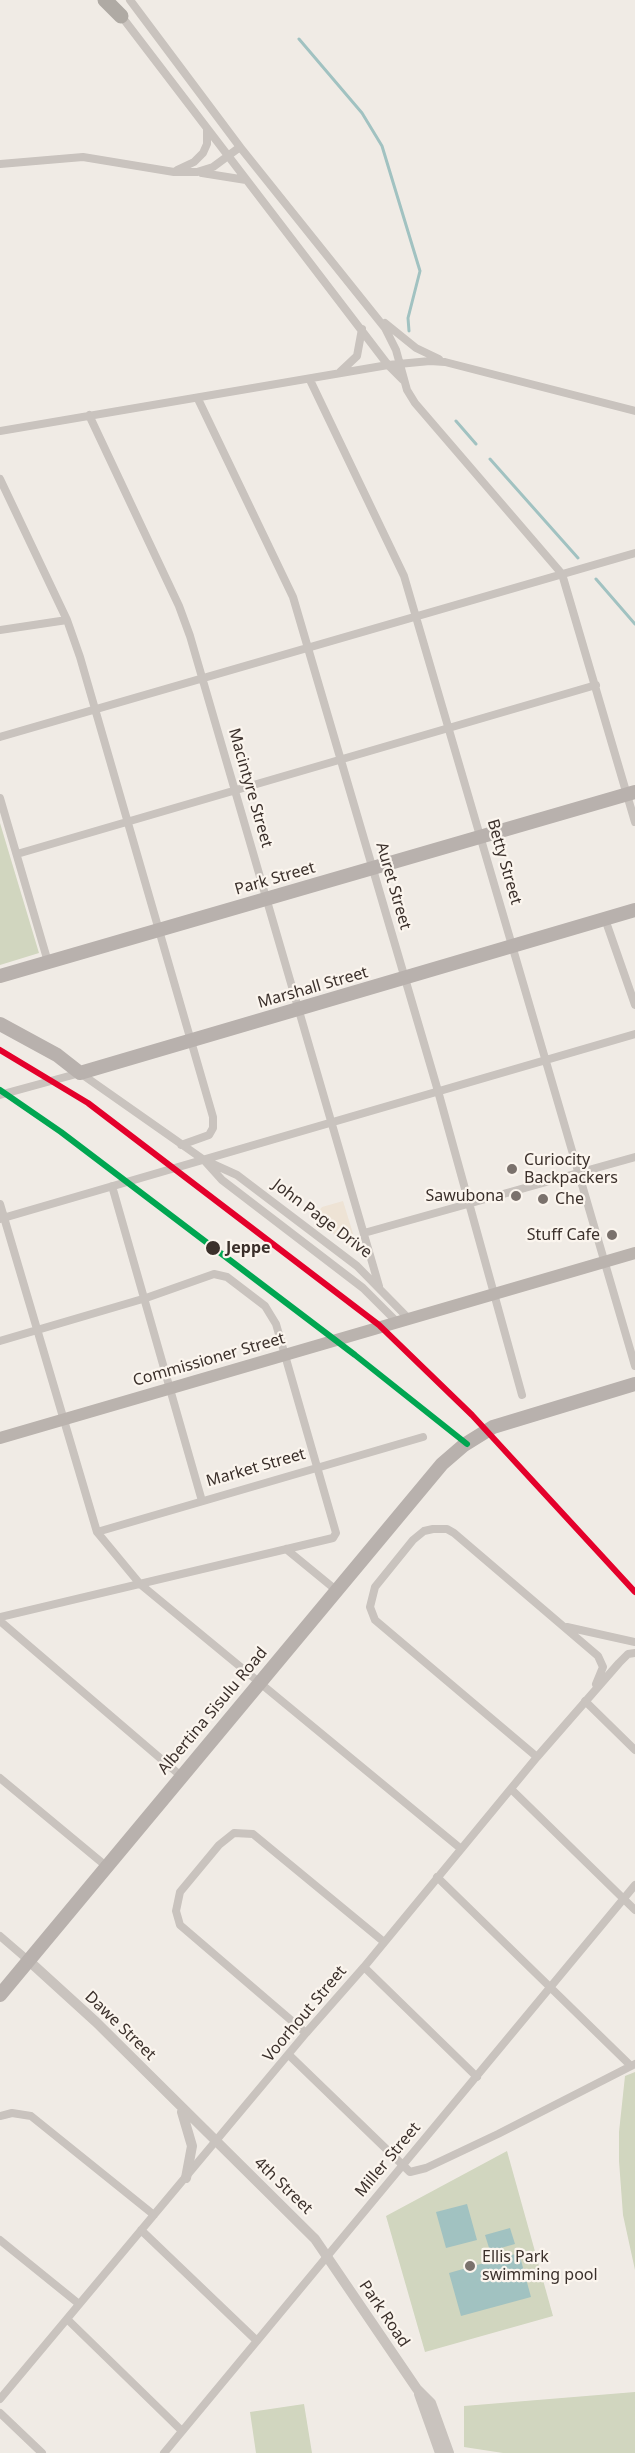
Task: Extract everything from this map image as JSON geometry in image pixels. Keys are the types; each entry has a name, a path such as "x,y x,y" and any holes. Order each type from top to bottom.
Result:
{"highway":[{"path":"105,0 121,16"}],"main road":[{"name":"Park Street","path":"0,976 631,793"},
{"name":"Marshall Street","path":"80,1073 635,910"},
{"name":"John Page Drive","path":"0,1024 50,1051 80,1073"},
{"name":"Commissioner Street","path":"0,1438 635,1253"},
{"name":"Albertina Sisulu Road","path":"0,1995 422,1486 456,1452 493,1427 635,1384"}],"street":[{"path":"110,0 388,365 403,380 415,403 562,574 631,793 635,822"},
{"path":"130,0 240,147 374,312 390,336 401,363 403,380"},
{"path":"174,171 194,162 203,153 207,144 207,128"},
{"path":"197,172 213,167 240,147"},
{"path":"0,164 83,157 246,180"},
{"path":"374,312 416,348 445,362 635,411"},
{"path":"334,375 352,363 357,356 362,329"},
{"path":"0,431 388,365 445,362"},
{"name":"Betty Street","path":"309,380 404,576 450,726 512,946 548,1059 635,1366"},
{"name":"Auret Street","path":"198,399 288,584 309,648 496,1294 522,1395"},
{"name":"Macintyre Street","path":"89,415 179,606 235,789 379,1286"},
{"path":"0,478 67,620 214,1123 211,1132 205,1138 180,1145"},
{"path":"0,737 635,553"},
{"path":"0,630 67,620"},
{"path":"17,854 127,820 596,685"},
{"path":"0,798 48,962"},
{"path":"605,919 635,1005"},
{"path":"2,1219 635,1034"},
{"name":"Marshall Street","path":"0,1095 80,1073"},
{"name":"John Page Drive","path":"80,1073 180,1145 204,1160 237,1175 379,1286 399,1322"},
{"path":"364,1233 635,1157"},
{"name":"John Page Drive","path":"204,1160 222,1180 363,1288 399,1322"},
{"path":"116,1184 202,1501"},
{"path":"0,1204 2,1219 97,1532 140,1584 460,1848"},
{"path":"0,1341 146,1298 214,1274 223,1275 265,1306 276,1324 318,1467 335,1536 0,1619"},
{"name":"Market Street","path":"97,1532 423,1437"},
{"path":"537,1757 384,1630 371,1614 371,1600 375,1587 413,1540 424,1531 447,1529 567,1627 598,1656 602,1663 601,1674 591,1694"},
{"path":"286,1549 336,1590"},
{"path":"0,1619 181,1776"},
{"path":"567,1627 635,1642"},
{"name":"Voorhout Street","path":"0,2399 306,2033 364,1967 537,1757 628,1654 635,1653"},
{"path":"585,1701 635,1750"},
{"path":"0,1778 106,1866"},
{"path":"511,1789 635,1910"},
{"path":"306,2033 184,1930 176,1911 183,1887 219,1845 229,1836 244,1832 253,1834 384,1942"},
{"path":"289,2055 410,2172 426,2168 633,2065 437,1877"},
{"name":"Miller Street","path":"164,2453 635,1886"},
{"name":"Dawe Street","path":"0,1936 96,2022 216,2141"},
{"path":"364,1967 477,2077"},
{"path":"178,2104 187,2122 192,2146 186,2178"},
{"path":"0,2116 12,2113 31,2116 154,2215"},
{"name":"4th Street","path":"216,2141 315,2238 328,2255"},
{"path":"141,2230 257,2341"},
{"path":"0,2240 79,2304"},
{"name":"Park Road","path":"328,2255 417,2389 431,2403 449,2453"},
{"path":"67,2319 182,2431"},
{"name":"Park Road","path":"417,2389 440,2453"},
{"path":"0,2413 42,2453"}],"green space":[{"path":"0,823 39,953 0,965"},
{"path":"635,2072 635,2270 623,2215 619,2132 625,2076"},
{"name":"Ellis Park swimming pool","path":"507,2151 553,2316 425,2352 386,2216"},
{"path":"635,2392 635,2453 503,2453 464,2447 464,2406"},
{"path":"304,2404 312,2453 256,2453 250,2412"}],"shaded area":[{"path":"343,1201 359,1253 313,1218 322,1207"}],"water":[{"path":"467,2204 477,2240 446,2248 436,2212"},
{"path":"510,2228 515,2244 490,2251 485,2235"},
{"path":"519,2253 531,2297 461,2316 449,2273"}],"waterway":[{"path":"299,39 362,113 382,146 420,271 408,318 409,331"},
{"path":"456,421 476,444"},
{"path":"490,459 578,558"},
{"path":"596,579 635,624"}],"transit line":[{"path":"0,1050 88,1103 379,1325 472,1415 635,1592"},
{"path":"0,1090 61,1132 355,1355 467,1444"}],"place":[{"name":"Curiocity Backpackers","path":"512,1169"},
{"name":"Sawubona","path":"516,1196"},
{"name":"Che","path":"543,1199"},
{"name":"Stuff Cafe","path":"612,1235"},
{"name":"Jeppe","path":"213,1248"},
{"name":"Ellis Park swimming pool","path":"470,2266"}]}
